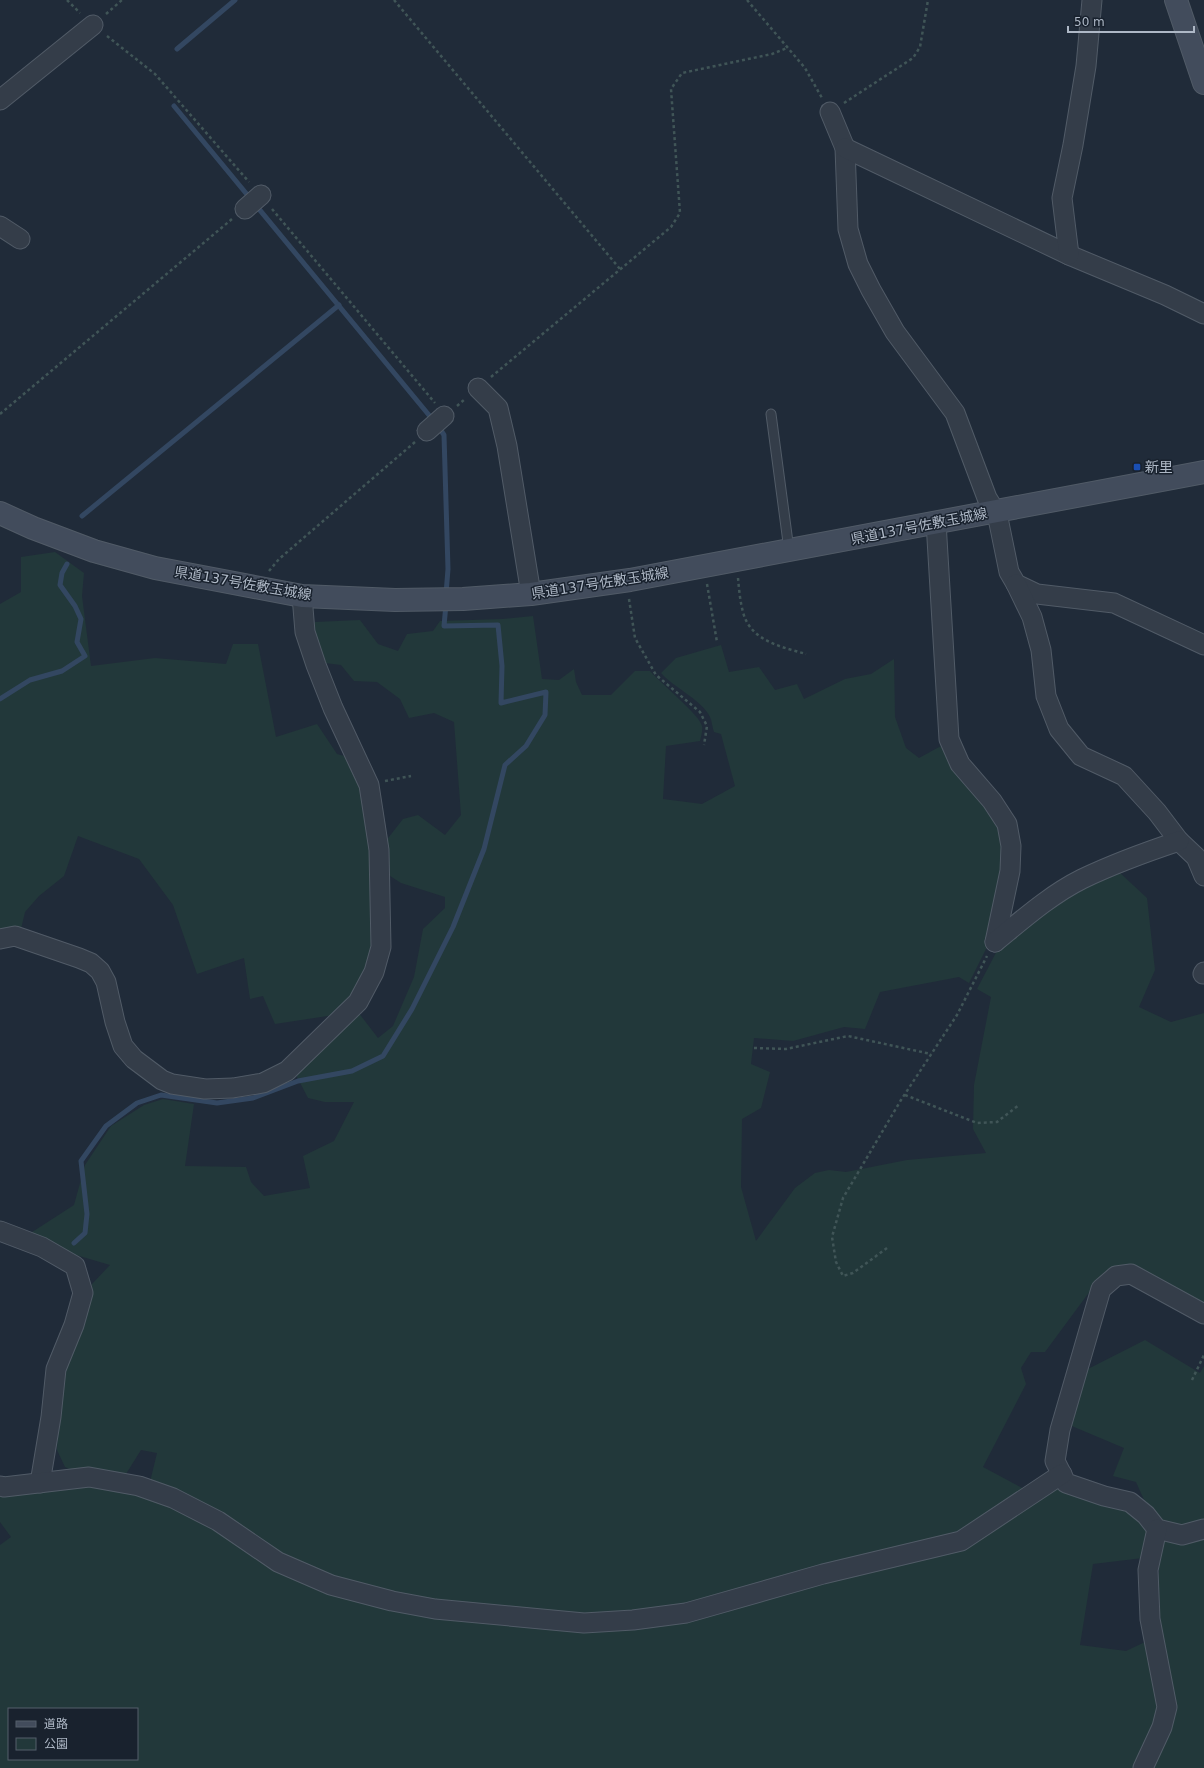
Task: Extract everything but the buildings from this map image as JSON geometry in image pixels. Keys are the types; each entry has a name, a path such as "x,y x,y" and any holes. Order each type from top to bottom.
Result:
{"main road":[{"path":"1176,0 1204,82"},
{"name":"県道137号佐敷玉城線","path":"0,513 33,528 102,553 155,568 302,596 395,600 457,599 531,594 626,580 1204,472"}],"street":[{"path":"1069,255 1062,198 1073,145 1086,66 1092,0"},
{"path":"0,100 93,25"},
{"path":"830,112 844,148 848,229 858,264 895,332 956,413 987,498 995,512 1001,530 1009,572 1032,617 1041,650 1046,696 1059,729 1081,756 1124,776 1157,812 1179,841 1200,856 1204,876"},
{"path":"844,148 1069,255 1165,295 1204,314"},
{"path":"245,209 260,196"},
{"path":"0,226 20,239"},
{"path":"478,388 498,408 507,446 531,594"},
{"path":"427,431 444,416"},
{"path":"936,522 950,739 960,764 992,800 1007,824 1011,846 1010,871 995,942"},
{"path":"1016,584 1037,594 1114,603 1204,645"},
{"path":"0,939 14,936 91,963 100,971 106,982 114,1022 123,1046 134,1059 162,1080 172,1084 204,1089 233,1088 263,1083 286,1071 358,1002 374,972 381,947 381,904 378,850 369,785 333,708 316,665 305,632 302,596"},
{"path":"995,942 1044,903 1081,880 1124,860 1179,841"},
{"path":"0,1231 42,1247 75,1266 83,1293 74,1325 56,1369 51,1417 40,1482"},
{"path":"1204,1314 1131,1274 1116,1276 1101,1290 1060,1430 1055,1461 1066,1483 1104,1496 1130,1502 1146,1515 1156,1529 1182,1535 1204,1529"},
{"path":"0,1486 4,1487 88,1477 139,1486 173,1498 218,1521 278,1562 331,1585 392,1601 435,1609 584,1623 633,1620 686,1613 823,1574 961,1541 1062,1474"},
{"path":"1143,1768 1162,1727 1167,1707 1150,1619 1148,1570 1156,1529"}],"lane":[{"path":"771,414 789,550"}],"path":[{"path":"394,0 620,269"},
{"path":"747,0 805,68 830,112 913,58 920,47 928,0"},
{"path":"444,416 671,227 680,213 671,90 682,73 772,54 787,48"},
{"path":"0,414 245,209"},
{"path":"266,589 267,575 279,559 427,431"},
{"path":"735,560 743,613 752,630 768,643 806,654"},
{"path":"704,566 717,642"},
{"path":"626,580 635,638 656,675 700,712 707,726 704,745"},
{"path":"369,785 411,776"},
{"path":"887,1248 853,1274 843,1276 836,1262 832,1237 843,1198 867,1155 931,1054 958,1015 995,942"},
{"path":"754,1048 786,1049 848,1036 931,1054"},
{"path":"905,1095 977,1123 997,1122 1019,1105"},
{"path":"1192,1380 1204,1355"}],"green space":[{"path":"55,552 84,573 82,596 91,666 155,658 226,664 233,644 258,644 276,737 317,724 337,754 348,757 362,790 373,854 372,946 366,972 352,1000 334,1015 275,1024 263,996 250,999 244,958 197,974 173,905 139,859 78,836 64,876 39,896 25,912 21,929 0,931 0,604 21,592 21,557"},
{"path":"533,616 542,679 559,680 574,669 576,682 582,695 611,695 635,671 650,671 700,721 702,726 702,734 700,741 666,746 663,799 702,804 735,786 721,734 714,732 711,719 706,711 694,699 661,673 676,658 721,645 729,672 759,667 775,690 797,684 804,699 845,679 871,674 894,659 895,717 906,748 919,758 941,746 953,770 1000,822 1006,852 990,941 969,983 959,977 880,992 865,1029 844,1027 793,1041 754,1038 751,1064 770,1072 761,1108 742,1119 741,1187 756,1241 795,1188 815,1173 829,1170 846,1172 907,1160 986,1153 973,1129 974,1085 991,997 977,989 1000,945 1053,902 1119,872 1147,898 1155,970 1139,1007 1171,1022 1204,1013 1204,1307 1153,1278 1096,1283 1045,1352 1031,1352 1021,1368 1026,1384 983,1467 1026,1490 958,1537 712,1599 648,1612 590,1618 388,1597 278,1555 150,1482 157,1453 141,1450 126,1474 93,1472 78,1473 65,1467 57,1450 59,1407 67,1361 92,1284 110,1265 76,1255 26,1236 74,1205 85,1165 111,1126 144,1105 163,1099 194,1104 185,1166 246,1167 251,1182 264,1196 310,1188 303,1156 334,1141 354,1102 325,1102 308,1098 296,1075 358,1012 378,1038 393,1026 414,977 423,929 445,908 445,897 401,883 387,874 385,842 403,819 418,815 445,835 461,815 454,722 434,713 409,718 400,699 377,682 354,681 341,665 325,663 313,632 315,622 360,620 378,644 398,651 407,634 433,631 440,621 502,619"},
{"path":"1145,1340 1200,1373 1204,1366 1204,1524 1183,1530 1159,1524 1145,1502 1136,1482 1113,1476 1124,1448 1067,1424 1084,1371"},
{"path":"84,1485 129,1491 165,1502 215,1529 273,1567 580,1631 965,1547 1059,1485 1094,1496 1135,1514 1143,1522 1147,1530 1143,1558 1093,1564 1080,1645 1126,1651 1162,1634 1159,1561 1162,1536 1204,1535 1204,1768 0,1768 0,1545 11,1537 0,1522 0,1494"}],"waterway":[{"path":"177,49 235,0"},
{"path":"174,106 433,420"},
{"path":"82,516 339,305"},
{"path":"438,426 444,435 448,569 446,594"},
{"path":"0,699 30,680 62,671 85,656 77,642 81,619 75,606 60,585 62,573 67,564"},
{"path":"74,1243 85,1233 87,1214 81,1161 106,1126 137,1103 161,1095 217,1103 253,1098 298,1081 352,1071 383,1056 412,1009 453,927 484,849 505,765 526,746 545,715 546,692 501,703 502,666 498,625 444,626 446,604"}],"place":[{"name":"新里","path":"1137,467"}]}
